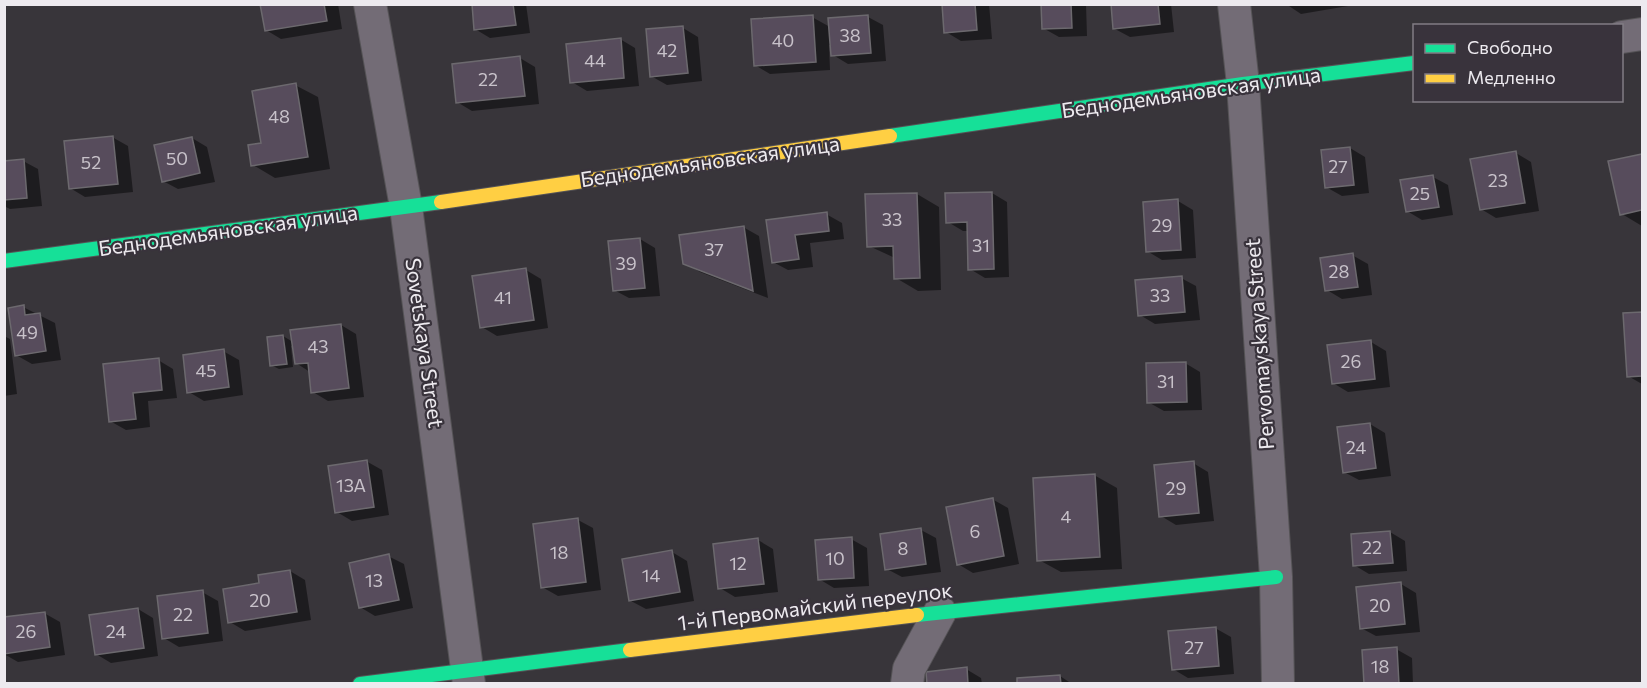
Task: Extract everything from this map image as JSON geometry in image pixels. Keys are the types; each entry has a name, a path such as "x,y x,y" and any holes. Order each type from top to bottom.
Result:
{"street":[{"name":"Sovetskaya Street","path":"370,4 406,207 468,677"},
{"name":"Pervomayskaya Street","path":"1234,4 1243,84 1276,577 1278,684"},
{"path":"1623,37 1642,34"},
{"name":"Беднодемьяновская улица","path":"4,261 406,207 1243,84 1413,63"},
{"name":"1-й Первомайский переулок","path":"360,684 468,677 940,612 1276,577"},
{"path":"907,684 909,669 940,612"}],"building":[{"path":"260,4 324,4 327,21 265,31"},
{"path":"472,4 513,4 516,25 474,30"},
{"path":"942,4 975,4 977,30 944,33"},
{"path":"1041,4 1071,4 1072,28 1042,29"},
{"path":"1111,4 1158,4 1160,24 1113,29"},
{"path":"813,15 816,62 754,66 751,19"},
{"path":"868,15 871,53 831,56 828,18"},
{"path":"683,26 688,73 650,77 646,29"},
{"path":"621,38 624,78 570,83 566,44"},
{"path":"520,56 525,96 456,103 452,64"},
{"path":"296,83 308,157 251,166 248,145 261,143 252,91"},
{"path":"113,136 118,184 69,189 64,141"},
{"path":"192,137 200,173 162,182 154,145"},
{"path":"1350,147 1354,185 1325,188 1321,150"},
{"path":"1516,151 1525,203 1480,210 1470,159"},
{"path":"1642,154 1642,210 1620,215 1608,161"},
{"path":"24,159 27,198 4,200 4,161"},
{"path":"1433,175 1439,207 1406,212 1400,180"},
{"path":"992,192 994,269 968,270 967,222 946,223 945,193"},
{"path":"917,193 920,278 894,279 893,246 867,247 865,194"},
{"path":"1178,199 1181,250 1146,252 1143,202"},
{"path":"827,212 829,231 795,235 799,259 772,263 766,220"},
{"path":"744,226 753,291 683,264 679,235"},
{"path":"640,238 645,288 613,291 608,241"},
{"path":"1353,253 1358,287 1325,291 1320,258"},
{"path":"526,268 534,320 480,328 472,276"},
{"path":"1182,276 1185,312 1138,316 1135,280"},
{"path":"24,305 25,315 40,313 46,351 15,356 8,308"},
{"path":"1642,312 1642,376 1627,377 1623,313"},
{"path":"341,324 349,388 311,393 308,363 295,364 290,330"},
{"path":"283,335 287,364 270,366 267,337"},
{"path":"1371,340 1375,379 1332,384 1327,345"},
{"path":"224,349 229,387 187,393 183,355"},
{"path":"159,358 162,390 133,393 136,419 109,422 103,364"},
{"path":"1186,362 1187,402 1147,403 1146,363"},
{"path":"1370,423 1376,468 1343,473 1337,427"},
{"path":"367,460 374,507 335,513 328,466"},
{"path":"1194,461 1199,513 1159,517 1154,465"},
{"path":"1095,474 1100,557 1037,561 1033,478"},
{"path":"993,498 1004,556 957,565 946,507"},
{"path":"578,518 586,582 541,588 533,524"},
{"path":"921,528 926,564 885,570 880,534"},
{"path":"1390,531 1393,563 1353,566 1351,534"},
{"path":"852,537 854,578 818,580 815,540"},
{"path":"758,538 764,584 718,589 713,544"},
{"path":"672,550 680,592 629,601 622,559"},
{"path":"389,554 399,600 359,608 349,563"},
{"path":"290,570 297,612 228,623 223,589 259,583 258,575"},
{"path":"1401,582 1405,624 1360,629 1356,587"},
{"path":"203,590 208,633 162,639 157,596"},
{"path":"138,608 144,648 95,655 89,615"},
{"path":"45,612 50,647 4,654 4,617"},
{"path":"1216,627 1219,666 1172,670 1168,631"},
{"path":"1397,647 1399,684 1364,684 1362,650"},
{"path":"967,667 968,684 927,684 926,672"},
{"path":"1060,675 1061,684 1017,684 1017,678"}],"traffic: fast":[{"path":"890,136 1243,84 1413,63"},
{"path":"4,261 441,202"},
{"path":"917,615 1276,577"},
{"path":"360,684 630,650"}],"traffic: slow":[{"path":"441,202 890,136"},
{"path":"630,650 917,615"}]}
